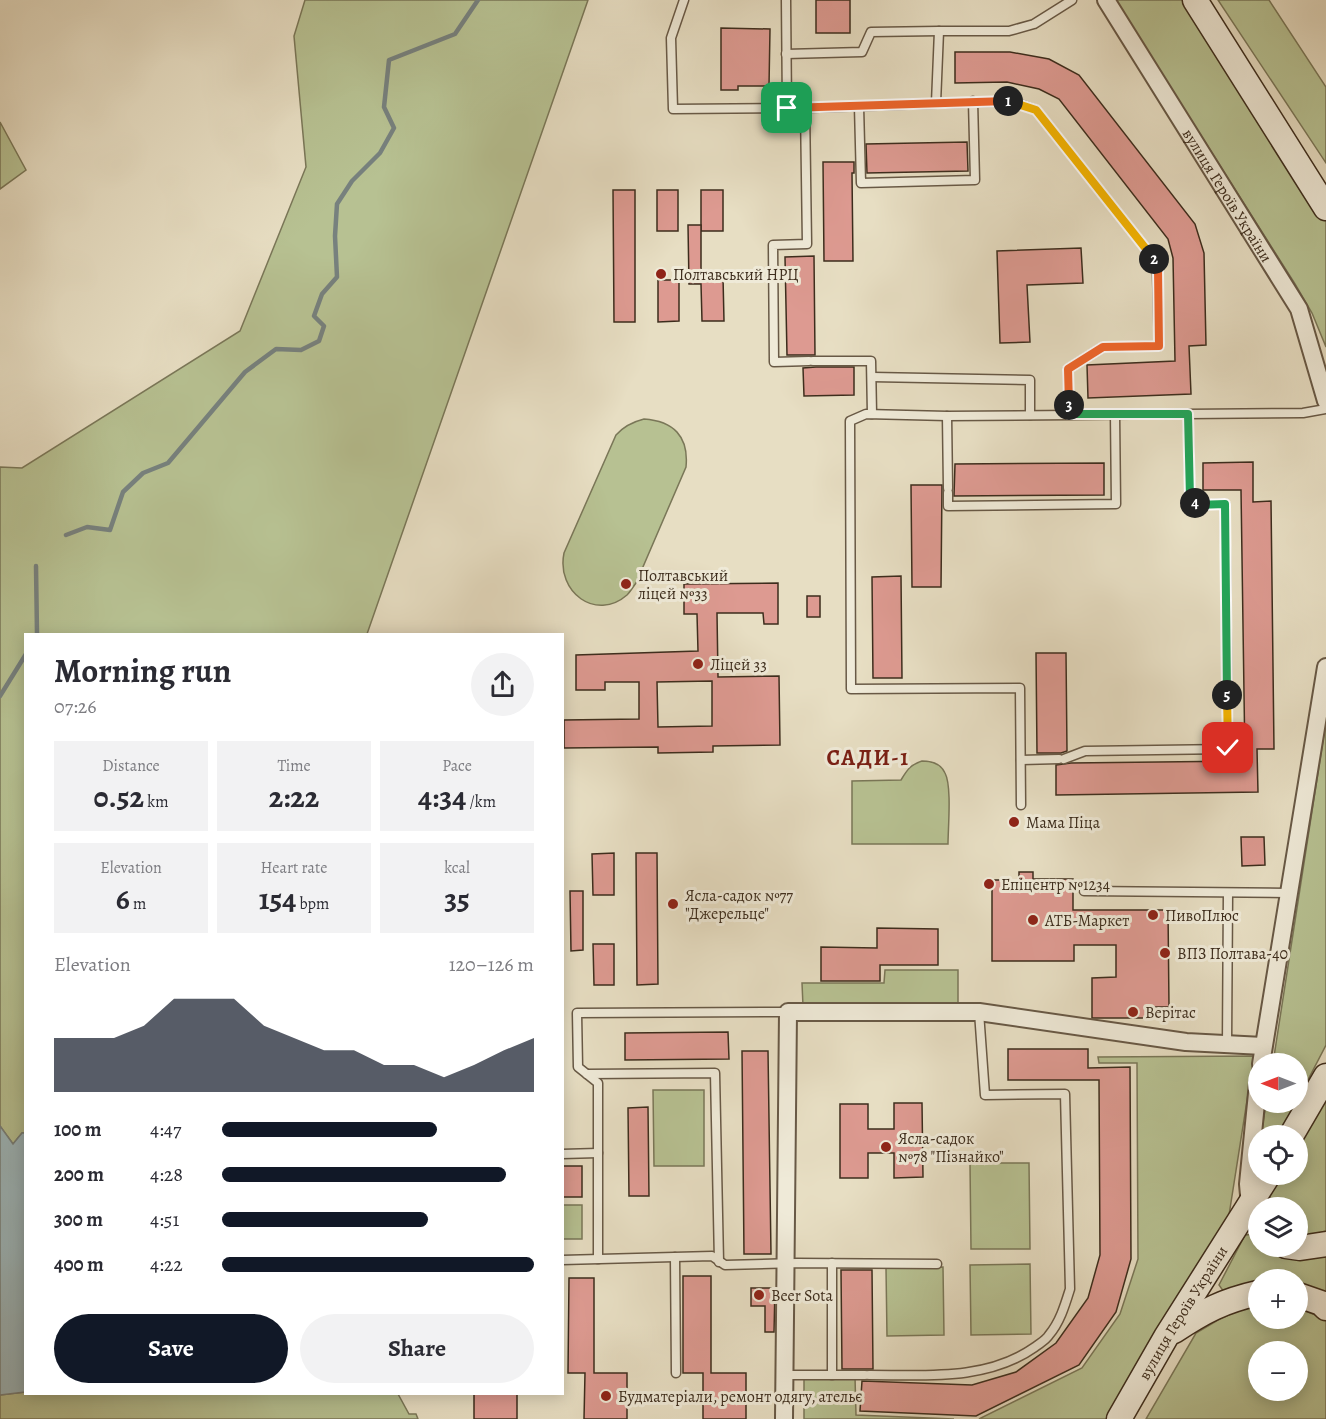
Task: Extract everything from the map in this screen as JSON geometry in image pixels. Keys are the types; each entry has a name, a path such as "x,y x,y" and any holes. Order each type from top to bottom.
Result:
{"main road":[{"path":"1195,0 1326,208"},
{"path":"1298,1125 1326,1076"},
{"name":"вулиця Героїв України","path":"1119,1419 1166,1337 1248,1223"},
{"path":"1308,1247 1326,1244"},
{"path":"1166,1337 1200,1313 1220,1303 1248,1296"},
{"path":"1308,1298 1321,1303 1326,1308"}],"street":[{"name":"вулиця Героїв України","path":"1106,0 1299,309 1326,401"},
{"path":"1262,1053 1326,667"},
{"path":"784,1419 788,1012 979,1012 1186,1042 1263,1046"},
{"path":"1251,1197 1248,1184 1255,1113"}],"lane":[{"path":"684,0 671,38 673,109 805,108 1011,101 1036,110 1154,259 1158,269 1159,346 1103,347 1068,369 1069,414"},
{"path":"786,0 787,108"},
{"path":"786,54 862,52 871,32 1009,31 1034,24 1072,0"},
{"path":"936,103 939,31"},
{"path":"859,106 861,183 975,180 973,101"},
{"path":"805,108 807,244 773,245 774,362 871,361 872,414"},
{"path":"872,377 1029,380 1029,415"},
{"path":"1021,805 1020,688 850,689 850,421 859,416 872,414 947,416 1303,413 1326,409"},
{"path":"947,416 948,506 1116,504 1115,414"},
{"path":"1021,760 1061,759 1085,751 1228,748 1225,504 1197,505 1190,498 1188,414"},
{"path":"1084,891 1288,893"},
{"path":"1227,1045 1228,893"},
{"path":"598,1259 598,1083 578,1067 577,1013 788,1012"},
{"path":"784,1375 968,1373 1000,1366 1048,1337 1061,1314 1070,1289 1065,1094 985,1095 979,1012"},
{"path":"587,1074 715,1073 719,1262"},
{"path":"564,1154 598,1154"},
{"path":"564,1260 712,1256 724,1265 937,1264"},
{"path":"675,1257 676,1373"},
{"path":"832,1263 832,1375"}],"green space":[{"path":"305,0 588,0 367,633 24,633 24,1133 13,1144 0,1126 0,467 22,468 240,331 306,167 294,36"},
{"path":"1115,0 1186,0 1326,219 1326,347 1312,313 1295,284"},
{"path":"1218,0 1269,0 1326,87 1326,163"},
{"path":"0,122 26,170 0,189"},
{"path":"644,419 663,423 677,432 685,447 686,467 636,583 627,595 615,603 591,604 572,591 566,580 563,567 564,553 616,435 629,425"},
{"path":"1326,721 1326,1045 1308,1080 1308,1053 1275,1053"},
{"path":"922,761 938,765 947,779 948,844 852,844 852,781 901,780 909,768"},
{"path":"885,970 958,970 958,1006 803,1006 802,983 884,983"},
{"path":"1248,1056 1248,1094 1229,1215 1109,1419 979,1419 1082,1368 1120,1314 1138,1259 1137,1063 1099,1063 1098,1057"},
{"path":"653,1090 704,1090 704,1166 654,1166"},
{"path":"1326,1099 1326,1231 1308,1237 1308,1197 1270,1197 1270,1192 1275,1185 1308,1185 1308,1130"},
{"path":"1264,1113 1290,1113 1284,1125 1263,1125"},
{"path":"970,1163 1029,1163 1030,1249 971,1249"},
{"path":"564,1205 582,1205 582,1239 564,1239"},
{"path":"1245,1235 1248,1235 1248,1257 1326,1255 1326,1300 1308,1292 1308,1269 1248,1269 1248,1289 1226,1295 1219,1285"},
{"path":"1030,1264 1031,1334 971,1335 970,1265"},
{"path":"943,1267 944,1335 887,1336 886,1268"},
{"path":"1248,1308 1248,1329 1308,1329 1308,1312 1326,1321 1326,1419 1146,1419 1196,1333 1218,1320"},
{"path":"804,1377 855,1377 856,1415 954,1419 804,1419"},
{"path":"24,1392 24,1395 399,1395 409,1414 416,1414 418,1419 0,1419 0,1395"}],"water":[{"path":"0,1126 13,1144 24,1133 24,1392 0,1395"}],"building":[{"path":"816,0 850,0 850,33 816,33"},
{"path":"721,28 770,29 769,86 738,86 738,90 721,90"},
{"path":"955,52 1010,52 1049,59 1079,75 1195,224 1204,253 1206,345 1189,346 1191,394 1088,398 1087,365 1175,361 1173,258 1168,239 1059,99 1039,89 1007,82 955,83"},
{"path":"967,142 968,171 867,173 866,144"},
{"path":"823,162 854,162 854,173 852,173 853,261 824,261"},
{"path":"613,190 635,190 635,322 614,322"},
{"path":"657,190 678,190 678,231 657,231"},
{"path":"701,190 723,190 723,231 701,231"},
{"path":"688,225 701,225 701,277 723,277 724,321 702,321 701,284 689,284"},
{"path":"1081,248 1083,283 1027,285 1030,342 1000,343 997,251"},
{"path":"814,256 815,355 787,355 785,257"},
{"path":"658,280 679,280 679,321 658,322"},
{"path":"854,367 854,395 804,396 803,368"},
{"path":"1253,462 1253,502 1271,501 1274,749 1257,749 1258,792 1056,795 1056,765 1245,761 1241,490 1203,490 1203,463"},
{"path":"1104,463 1104,495 954,496 955,464"},
{"path":"911,485 942,485 941,587 912,587"},
{"path":"901,576 902,678 873,678 872,577"},
{"path":"778,583 778,624 764,624 763,613 717,613 718,677 779,676 780,745 713,746 713,752 658,753 658,747 564,748 564,720 639,719 639,682 605,682 605,690 576,690 576,655 698,651 697,614 684,614 684,584","holes":["712,681 712,726 658,727 657,682"]},
{"path":"807,596 820,596 820,617 807,617"},
{"path":"1036,653 1066,653 1067,751 1061,753 1037,753"},
{"path":"1241,837 1264,837 1265,865 1242,866"},
{"path":"614,853 614,895 593,895 592,854"},
{"path":"636,853 657,853 658,984 637,985"},
{"path":"1019,872 1033,872 1033,879 1073,879 1073,910 1168,910 1169,1007 1148,1007 1148,1018 1092,1018 1092,978 1116,977 1116,945 1074,945 1074,961 992,961 992,880 1019,880"},
{"path":"570,891 583,891 583,950 571,951"},
{"path":"877,928 938,929 938,965 880,965 880,981 821,981 821,947 877,948"},
{"path":"593,944 614,944 614,985 594,985"},
{"path":"728,1032 729,1059 625,1060 625,1033"},
{"path":"1008,1049 1088,1049 1088,1068 1130,1067 1131,1259 1116,1312 1079,1365 976,1416 860,1411 862,1381 972,1385 1016,1372 1056,1343 1088,1298 1100,1255 1099,1080 1008,1080"},
{"path":"742,1051 768,1051 771,1254 744,1254"},
{"path":"894,1103 922,1103 923,1177 894,1178 894,1153 868,1153 868,1178 840,1178 840,1104 868,1104 868,1129 894,1129"},
{"path":"648,1107 649,1196 629,1196 628,1108"},
{"path":"564,1166 582,1166 582,1197 564,1197"},
{"path":"841,1270 872,1270 873,1369 842,1369"},
{"path":"683,1276 711,1276 711,1373 746,1373 746,1419 703,1419 703,1373 683,1373"},
{"path":"569,1278 594,1278 594,1373 627,1373 627,1419 584,1419 585,1373 568,1373"},
{"path":"751,1288 775,1288 774,1332 765,1332 765,1306 751,1306"},
{"path":"474,1395 517,1395 517,1419 474,1419"}],"waterway":[{"path":"66,535 87,527 110,530 123,492 143,473 168,463 245,372 276,349 301,350 319,341 324,326 314,316 322,294 337,277 335,236 337,204 352,181 380,153 394,128 384,107 389,60 455,34 478,0"},
{"path":"36,566 37,633"},
{"path":"0,696 24,657"}],"place":[{"name":"Полтавський НРЦ","path":"661,274"},
{"name":"Полтавський ліцей №33","path":"626,584"},
{"name":"Ліцей 33","path":"698,664"},
{"name":"Мама Піца","path":"1014,822"},
{"name":"Епіцентр №1234","path":"989,884"},
{"name":"Ясла-садок №77 \"Джерельце\"","path":"673,904"},
{"name":"ПивоПлюс","path":"1153,915"},
{"name":"АТБ-Маркет","path":"1033,920"},
{"name":"ВПЗ Полтава-40","path":"1165,953"},
{"name":"Верітас","path":"1133,1012"},
{"name":"Ясла-садок №78 \"Пізнайко\"","path":"886,1147"},
{"name":"Beer Sota","path":"759,1295"},
{"name":"Будматеріали, ремонт одягу, ательє","path":"606,1396"}],"district":[{"name":"САДИ-1","path":"868,757"}],"route":[{"path":"787,108 1011,101 1036,110 1154,259 1158,269 1159,346 1103,347 1068,369 1069,414 1188,414 1190,498 1197,505 1225,504 1228,748"}]}
